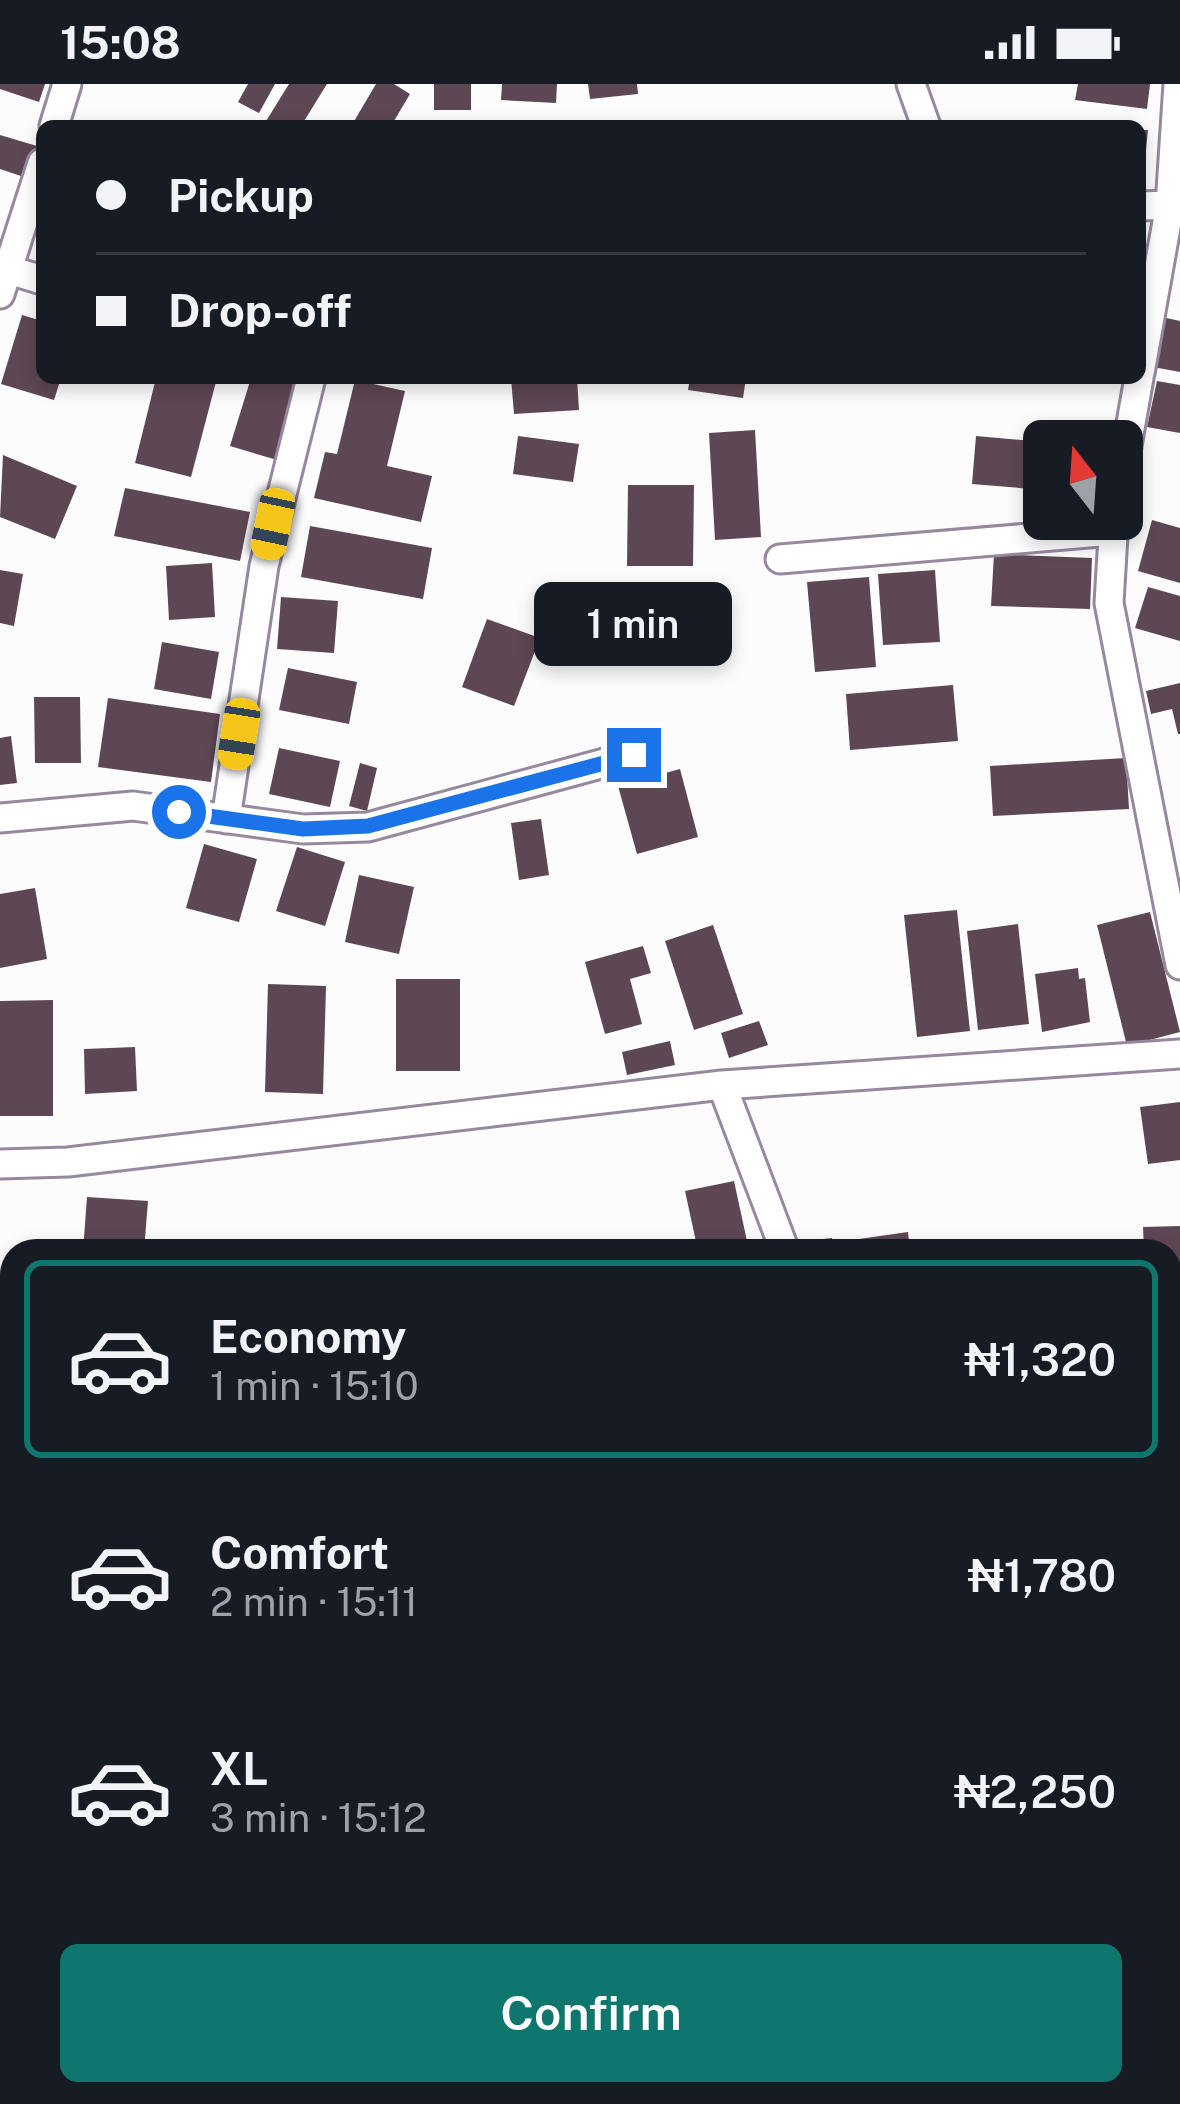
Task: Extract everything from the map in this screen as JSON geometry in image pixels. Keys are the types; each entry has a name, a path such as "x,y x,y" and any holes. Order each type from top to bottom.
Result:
{"street":[{"path":"56,120 67,84"},
{"path":"911,84 924,120"},
{"path":"1146,342 1170,206 1178,84"},
{"path":"36,181 3,277 36,280"},
{"path":"1146,206 1170,206"},
{"path":"226,819 264,566 309,384"},
{"path":"1132,420 1139,384"},
{"path":"780,559 1023,534"},
{"path":"1112,540 1109,603 1180,965"},
{"path":"0,818 133,806 303,829 368,826 634,755"},
{"path":"0,1164 68,1162 722,1085 1180,1054"},
{"path":"722,1085 780,1239"}],"building":[{"path":"0,84 45,84 39,102 0,89"},
{"path":"248,84 275,84 259,113 238,102"},
{"path":"289,84 327,84 305,120 267,120"},
{"path":"376,84 394,84 410,94 395,120 355,120"},
{"path":"434,84 471,84 471,110 434,110"},
{"path":"502,84 557,84 556,103 501,100"},
{"path":"588,84 637,84 638,94 590,99"},
{"path":"1078,84 1150,84 1147,109 1075,100"},
{"path":"0,135 36,146 27,178 0,169"},
{"path":"22,315 36,319 36,384 59,384 54,400 1,384"},
{"path":"1162,317 1180,321 1180,372 1153,367"},
{"path":"1157,381 1180,385 1180,433 1147,427"},
{"path":"155,384 215,384 191,477 135,463"},
{"path":"249,384 301,384 277,460 230,446"},
{"path":"354,384 405,391 387,466 432,476 421,522 314,498 325,452 337,454"},
{"path":"512,384 577,384 579,410 514,414"},
{"path":"689,384 745,384 743,398 688,390"},
{"path":"755,430 761,537 715,540 709,433"},
{"path":"518,436 579,444 573,482 513,474"},
{"path":"976,436 1023,440 1023,488 972,484"},
{"path":"3,455 77,486 55,539 0,517"},
{"path":"628,485 694,485 693,566 627,566"},
{"path":"125,488 250,512 240,561 114,536"},
{"path":"1152,520 1180,528 1180,583 1138,571"},
{"path":"310,526 432,548 423,599 301,577"},
{"path":"994,554 1092,558 1090,609 991,606"},
{"path":"212,563 215,617 169,620 166,566"},
{"path":"0,570 23,574 14,626 0,623"},
{"path":"935,570 940,642 883,645 878,574"},
{"path":"869,577 876,667 815,672 807,582"},
{"path":"1148,587 1180,596 1180,641 1135,628"},
{"path":"281,597 338,601 334,653 277,649"},
{"path":"487,619 540,638 514,706 462,687"},
{"path":"162,642 219,652 211,699 154,689"},
{"path":"288,668 357,682 349,724 279,710"},
{"path":"1180,683 1178,734 1172,709 1151,714 1146,691"},
{"path":"953,685 958,741 850,750 846,694"},
{"path":"34,697 80,697 81,763 35,763"},
{"path":"108,698 220,714 211,782 98,767"},
{"path":"11,736 17,783 0,785 0,738"},
{"path":"279,748 340,761 330,807 269,794"},
{"path":"1126,758 1129,809 993,816 990,766"},
{"path":"360,763 377,768 367,811 349,806"},
{"path":"680,769 698,837 637,854 618,786"},
{"path":"541,819 549,875 519,880 511,823"},
{"path":"204,844 257,859 239,922 186,908"},
{"path":"297,847 345,862 325,926 276,911"},
{"path":"359,875 414,887 399,954 345,942"},
{"path":"35,888 47,959 0,968 0,894"},
{"path":"957,910 970,1031 917,1037 904,915"},
{"path":"1150,912 1180,1032 1127,1046 1097,925"},
{"path":"1018,924 1029,1024 978,1030 967,931"},
{"path":"713,925 743,1014 694,1030 665,941"},
{"path":"643,946 651,973 630,979 642,1024 605,1034 585,962"},
{"path":"1078,968 1079,979 1085,978 1090,1022 1042,1032 1035,974"},
{"path":"396,979 460,979 460,1071 396,1071"},
{"path":"268,984 326,986 323,1094 265,1092"},
{"path":"53,1000 53,1116 0,1116 0,1001"},
{"path":"759,1021 768,1045 729,1058 721,1033"},
{"path":"670,1041 675,1065 627,1075 622,1052"},
{"path":"135,1047 137,1091 85,1094 84,1049"},
{"path":"1180,1102 1180,1160 1148,1164 1140,1107"},
{"path":"734,1181 747,1239 695,1239 685,1191"},
{"path":"87,1197 148,1201 145,1239 84,1239"},
{"path":"1180,1226 1180,1239 1144,1239 1143,1227"},
{"path":"908,1232 909,1239 859,1239"}],"route":[{"path":"179,812 303,829 368,826 634,755"}]}
